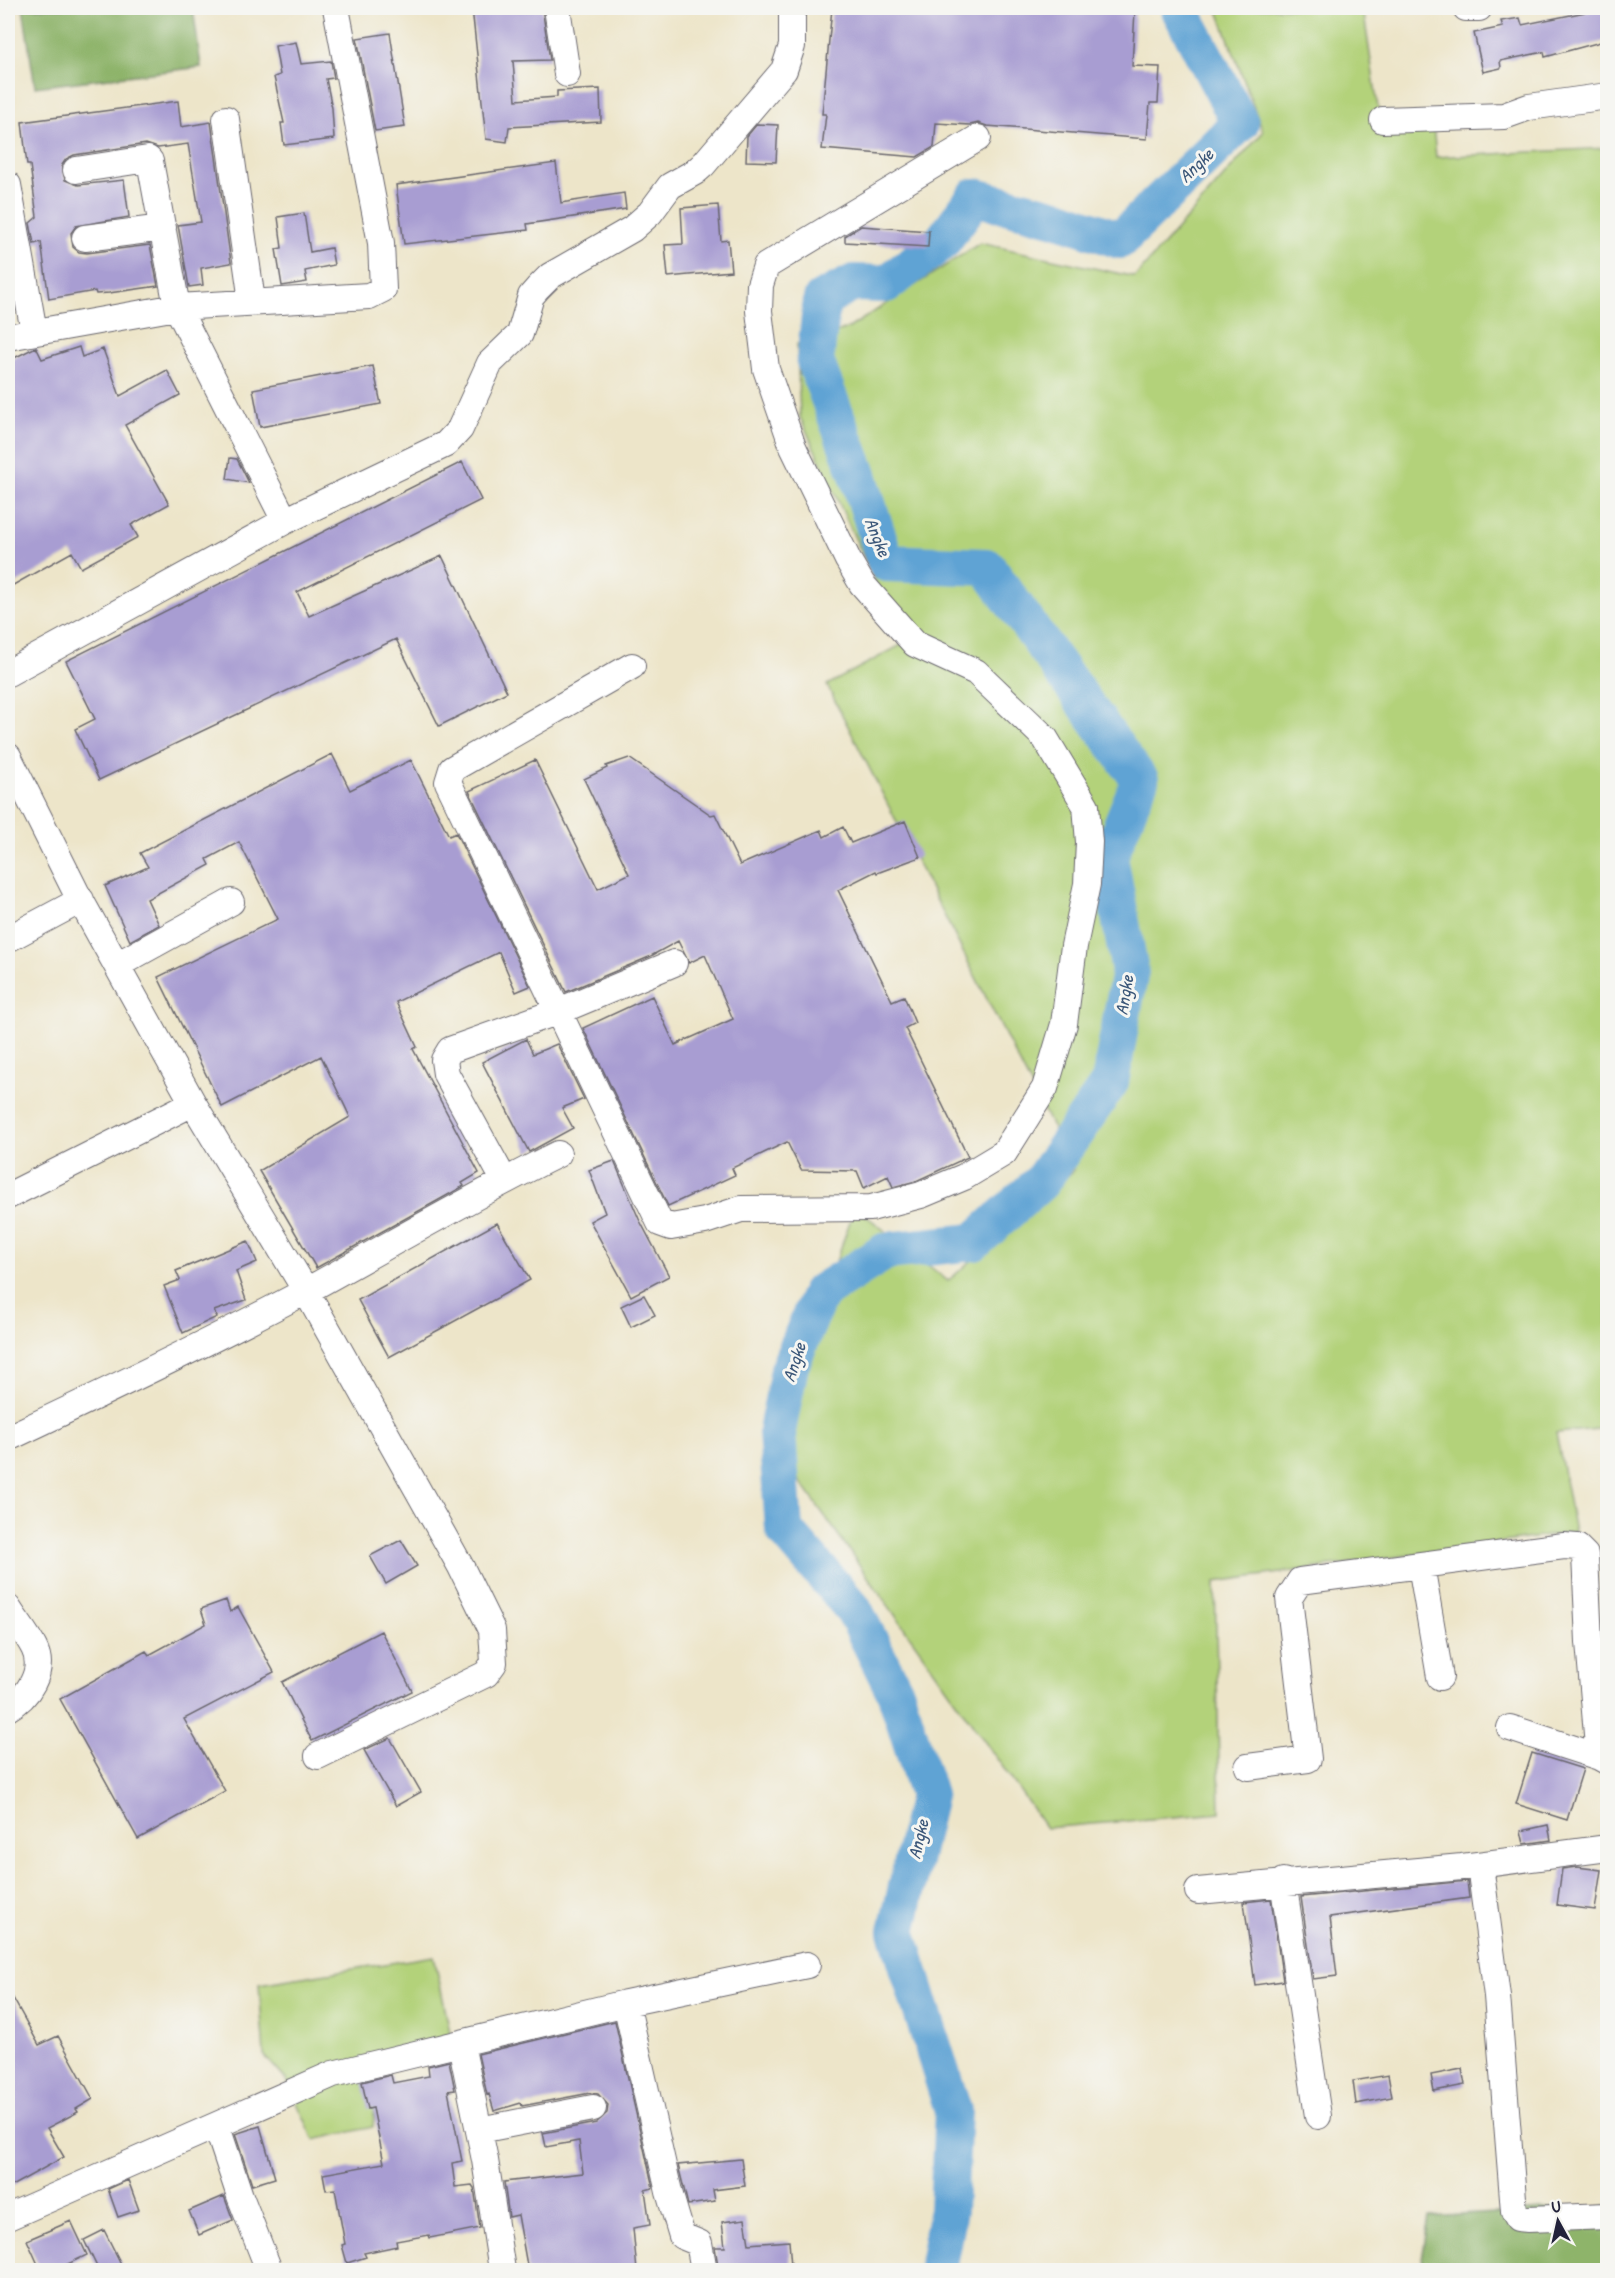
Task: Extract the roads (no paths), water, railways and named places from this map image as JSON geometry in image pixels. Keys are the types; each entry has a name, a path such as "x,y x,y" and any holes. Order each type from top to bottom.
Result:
{"street":[{"path":"8,337 177,307 369,296 383,289 381,243 336,8"},
{"path":"557,8 567,74"},
{"path":"8,673 285,522 446,444 460,429 490,363 520,334 531,297 538,288 550,276 632,229 650,213 670,186 703,165 784,70 792,46 792,8"},
{"path":"1466,8 1479,8"},
{"path":"1383,120 1504,116 1528,107 1608,96"},
{"path":"226,119 252,301"},
{"path":"632,666 452,769 447,782 660,1223 671,1227 705,1221 741,1209 871,1208 921,1195 964,1178 1004,1153 1045,1088 1064,1024 1074,946 1087,884 1089,842 1086,806 1045,738 976,672 915,644 862,584 793,447 766,369 759,311 760,285 766,266 978,138"},
{"path":"76,170 148,159 152,166 177,307 285,522"},
{"path":"8,185 34,332"},
{"path":"85,237 163,228"},
{"path":"8,756 81,900 193,1103 306,1291 461,1567 492,1630 494,1663 486,1674 318,1756"},
{"path":"8,939 81,900"},
{"path":"117,965 231,902"},
{"path":"504,1180 446,1074 444,1060 450,1050 559,1011 674,963"},
{"path":"8,1196 193,1103"},
{"path":"8,1438 166,1364 306,1291 504,1180 558,1154"},
{"path":"1248,1767 1308,1759 1289,1598 1293,1588 1300,1581 1577,1547 1585,1555 1589,1642 1603,1759 1510,1728"},
{"path":"1421,1566 1440,1677"},
{"path":"8,1608 36,1651 36,1678 19,1701 8,1708"},
{"path":"1198,1891 1283,1881 1480,1865 1608,1848"},
{"path":"1480,1865 1497,1996 1514,2211 1518,2218 1527,2219 1608,2216"},
{"path":"1283,1881 1318,2116"},
{"path":"8,2217 333,2074 626,2002 807,1965"},
{"path":"626,2002 682,2236 699,2243 704,2271"},
{"path":"461,2044 479,2130 502,2271"},
{"path":"479,2130 593,2108"},
{"path":"217,2127 240,2196 269,2271"}],"waterway":[{"name":"Angke","path":"937,2270 948,2210 953,2111 897,1931 928,1795 896,1694 854,1610 784,1529 777,1431 790,1366 820,1293 886,1251 974,1242 1041,1182 1110,1082 1130,971 1109,857 1140,780 987,567 886,563 857,472 815,361 822,299 854,283 886,284 941,243 975,197 1060,219 1120,240 1240,123 1179,8"}]}
